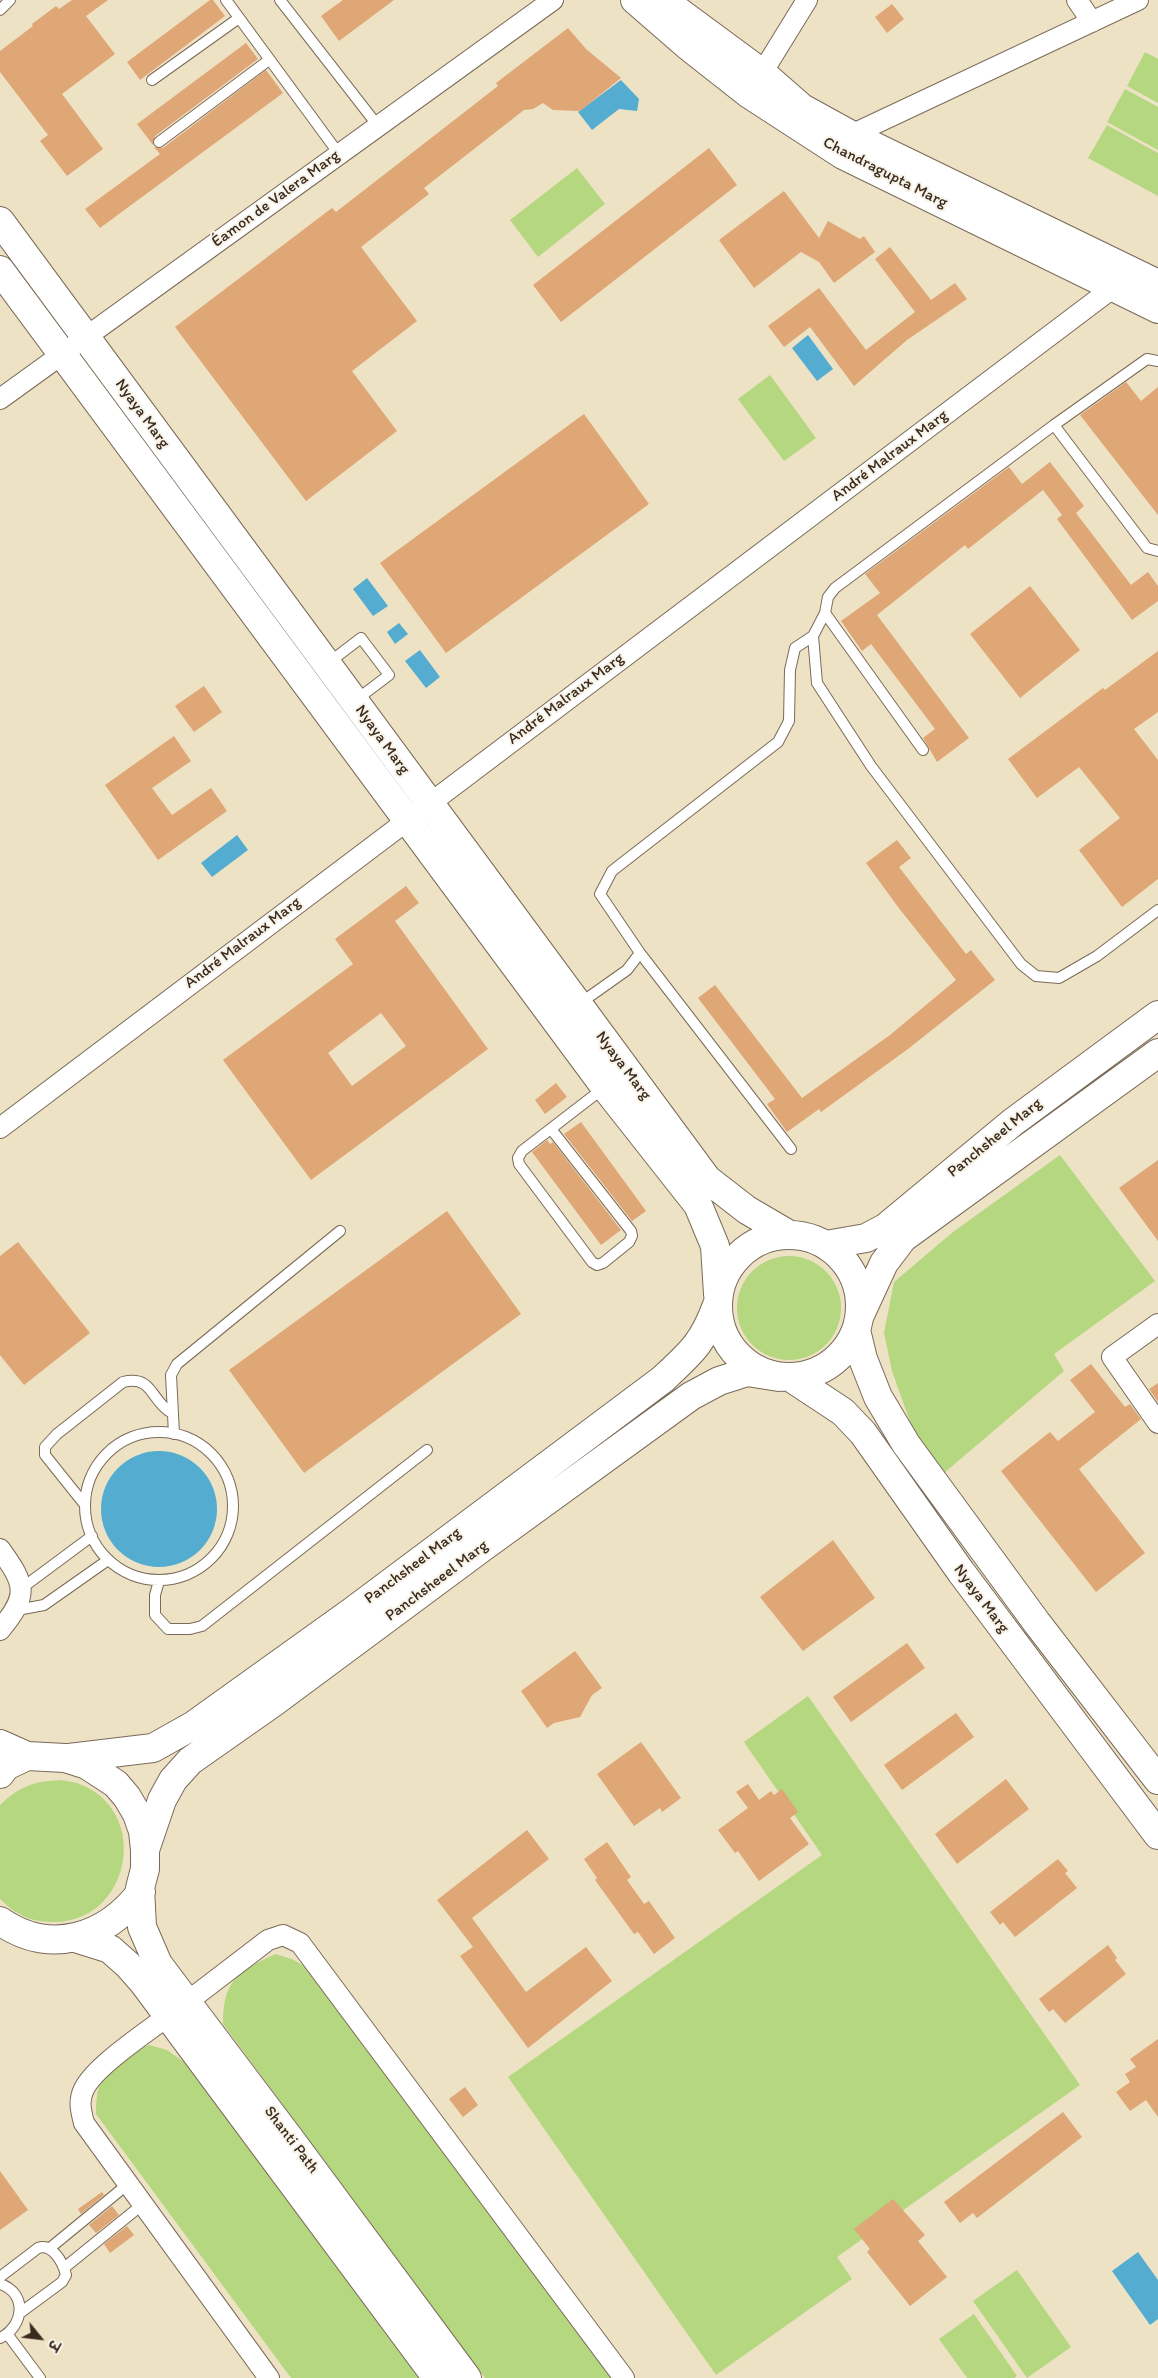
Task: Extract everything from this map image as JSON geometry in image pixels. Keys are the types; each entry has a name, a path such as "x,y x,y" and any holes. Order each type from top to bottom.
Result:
{"main road":[{"name":"Chandragupta Marg","path":"636,0 688,46 749,94 843,156 1135,281"},
{"name":"Chandragupta Marg","path":"662,0 762,73 802,108 1135,281 1158,309"},
{"name":"Nyaya Marg","path":"0,221 707,1179 747,1210 788,1234"},
{"name":"Nyaya Marg","path":"0,270 605,1087 698,1205 716,1246 718,1299"},
{"name":"Panchsheel Marg","path":"826,1245 866,1238 885,1228 1012,1122 1158,1015"},
{"name":"Panchsheel Marg","path":"858,1324 884,1263 904,1238 1158,1053"},
{"path":"788,1234 808,1237 826,1245 847,1264 858,1290 858,1324 846,1349 830,1364 811,1374 785,1377 759,1371 742,1360 728,1345 720,1326 718,1299 727,1270 742,1251 764,1239 788,1234"},
{"name":"Panchsheel Marg","path":"65,1758 153,1748 194,1725 353,1611 663,1379 697,1348 709,1327 718,1299"},
{"name":"Nyaya Marg","path":"858,1324 863,1360 878,1397 906,1444 1037,1623 1158,1780"},
{"name":"Panchsheeel Marg","path":"146,1850 162,1800 173,1780 190,1761 274,1702 483,1546 691,1396 719,1381 747,1372 785,1377"},
{"name":"Nyaya Marg","path":"785,1377 843,1412 863,1433 961,1572 1156,1827"},
{"path":"0,1744 26,1756 65,1758 87,1765 116,1784 127,1797 136,1814 143,1831 146,1850"},
{"path":"0,1774 6,1766 26,1756"},
{"name":"Shanti Path","path":"146,1850 141,1892 142,1927 178,2008 437,2378"},
{"path":"7,1929 53,1939 75,1938 94,1932 112,1922 128,1908 141,1892"},
{"name":"Shanti Path","path":"75,1938 110,1948 178,2008 467,2378"}],"street":[{"name":"Éamon de Valera Marg","path":"0,399 554,0"},
{"path":"762,73 807,0"},
{"path":"1077,0 1092,22"},
{"path":"851,135 1138,0"},
{"name":"André Malraux Marg","path":"0,1128 407,819 1135,281"},
{"path":"1158,1324 1112,1358 1158,1423"},
{"path":"0,1549 15,1569 22,1588 17,1610 0,1630"},
{"path":"269,2378 84,2123 79,2107 84,2089 96,2072 268,1940 283,1935 300,1943 624,2378"}],"lane":[{"path":"0,10 10,0"},
{"path":"226,0 339,154"},
{"path":"280,0 378,126"},
{"path":"152,80 240,18"},
{"path":"159,142 269,60"},
{"path":"791,1149 640,954 600,894 612,871 778,742 789,721 790,670 795,648 812,636 825,613 828,597 835,588 1054,425 1147,359 1158,361"},
{"path":"1054,425 1147,548 1158,551"},
{"path":"825,613 923,750"},
{"path":"812,636 817,683 871,766 1021,964 1036,976 1059,978 1097,956 1158,910"},
{"path":"326,665 361,638 389,674 354,702"},
{"path":"578,1005 627,970 640,954"},
{"path":"551,1129 632,1236 629,1242 603,1264 597,1265 592,1262 519,1164 518,1158 522,1151 605,1087"},
{"path":"174,1434 171,1375 177,1364 340,1231"},
{"path":"85,1505 45,1455 45,1447 57,1434 123,1382 135,1380 146,1384 165,1410 172,1413"},
{"path":"166,1432 191,1439 212,1453 226,1474 234,1498 232,1524 221,1548 204,1566 183,1577 160,1581 136,1578 115,1567 98,1550 88,1529 85,1505 89,1482 100,1461 118,1445 141,1434 166,1432"},
{"path":"160,1581 155,1595 155,1615 168,1629 190,1629 202,1626 427,1450"},
{"path":"22,1588 92,1536"},
{"path":"17,1610 44,1605 108,1560"},
{"path":"50,2248 128,2184"},
{"path":"64,2268 143,2204"},
{"path":"0,2277 38,2248 44,2246 50,2248 64,2268 66,2275 62,2282 20,2313"},
{"path":"0,2284 12,2291 18,2300 20,2313 15,2328 4,2336 40,2378"}],"green space":[{"path":"1145,52 1158,59 1158,103 1127,86"},
{"path":"1125,89 1158,107 1158,150 1107,122"},
{"path":"1107,125 1158,153 1158,196 1088,158"},
{"path":"577,168 605,204 538,257 510,220"},
{"path":"770,375 816,438 784,461 738,399"},
{"path":"1060,1155 1155,1281 1054,1354 1064,1371 944,1473 913,1430 892,1371 884,1333 894,1282 953,1232"},
{"path":"789,1256 809,1260 826,1271 837,1288 841,1308 837,1328 826,1345 809,1356 789,1360 769,1356 752,1345 741,1328 737,1308 741,1288 752,1271 769,1260"},
{"path":"808,1696 1080,2085 837,2257 852,2279 716,2375 508,2077 822,1855 744,1742"},
{"path":"59,1780 82,1785 104,1799 117,1819 124,1841 122,1864 114,1886 100,1905 80,1917 45,1922 22,1915 11,1909 0,1899 0,1805 14,1793 27,1786"},
{"path":"276,1954 294,1960 312,1971 616,2378 485,2378 223,2024 226,1997 235,1979 252,1966"},
{"path":"149,2045 167,2050 184,2062 421,2378 291,2378 96,2114 99,2087 102,2077 108,2069 124,2056"},
{"path":"1017,2270 1071,2347 1027,2378 973,2301"},
{"path":"974,2314 1017,2376 1014,2378 967,2378 939,2339"}],"water":[{"path":"621,80 639,99 637,111 619,109 592,130 578,112"},
{"path":"808,335 833,369 817,381 792,348"},
{"path":"367,578 388,606 373,616 353,589"},
{"path":"399,623 408,634 395,644 387,632"},
{"path":"420,650 440,677 426,688 405,661"},
{"path":"237,835 248,850 212,877 201,863"},
{"path":"159,1451 181,1455 200,1468 213,1487 217,1509 213,1531 200,1550 181,1563 159,1567 137,1563 118,1550 105,1531 101,1509 105,1487 118,1468 137,1455"},
{"path":"1138,2252 1158,2280 1158,2319 1150,2325 1112,2271"}],"building":[{"path":"72,0 108,0 86,16 115,54 62,94 103,149 67,176 40,141 48,135 0,72 0,51 56,6 59,9"},
{"path":"210,0 213,0 225,16 140,80 127,62"},
{"path":"343,0 394,0 339,41 321,16"},
{"path":"892,4 904,19 887,33 875,17"},
{"path":"568,28 586,49 621,78 580,111 553,110 543,103 533,109 524,110 424,188 429,194 361,247 417,321 352,371 397,431 306,501 175,327 332,208 336,212 498,86 496,83"},
{"path":"246,43 258,59 155,136 153,145 137,124"},
{"path":"266,70 283,93 100,228 85,209 160,154 154,147 163,148"},
{"path":"709,148 737,185 561,322 533,285"},
{"path":"784,191 819,238 828,221 860,239 864,236 875,252 834,283 819,262 801,252 754,288 719,240"},
{"path":"890,247 931,300 955,283 967,299 907,340 854,386 810,327 784,347 768,326 819,288 866,350 915,312 875,259"},
{"path":"1126,382 1141,401 1158,387 1158,515 1080,415"},
{"path":"584,414 649,504 446,653 380,563"},
{"path":"1050,462 1084,506 1076,513 1131,585 1148,572 1158,586 1158,601 1132,620 1057,519 1062,515 1043,490 968,549 965,545 877,615 969,738 937,762 923,738 935,729 871,644 862,651 841,621 880,593 865,574 1009,467 1022,484"},
{"path":"1030,586 1080,650 1020,698 970,634"},
{"path":"1158,651 1158,712 1134,729 1158,760 1158,879 1122,907 1079,850 1120,818 1079,767 1037,798 1008,759 1103,688 1105,690"},
{"path":"204,686 222,712 194,732 175,706"},
{"path":"174,736 191,761 152,788 172,815 211,788 227,811 158,860 105,785"},
{"path":"897,840 911,858 899,867 966,954 971,950 995,980 908,1049 821,1112 819,1109 787,1132 767,1104 775,1099 698,998 715,985 802,1098 890,1035 956,980 866,863"},
{"path":"406,886 419,903 395,921 488,1049 311,1180 223,1060 353,964 335,939","holes":["381,1013 406,1046 352,1086 328,1053"]},
{"path":"556,1083 567,1097 545,1114 535,1100"},
{"path":"581,1122 646,1211 632,1221 564,1134"},
{"path":"547,1140 550,1144 553,1142 621,1230 601,1245 532,1152"},
{"path":"1158,1160 1158,1241 1119,1188"},
{"path":"447,1211 521,1314 304,1473 229,1370"},
{"path":"18,1242 90,1333 24,1385 0,1355 0,1256"},
{"path":"1091,1364 1125,1407 1130,1404 1141,1419 1079,1469 1145,1553 1096,1592 1001,1471 1050,1432 1058,1441 1095,1412 1070,1380"},
{"path":"1158,1383 1158,1402 1149,1389"},
{"path":"833,1540 875,1598 803,1651 760,1597"},
{"path":"907,1643 925,1668 851,1722 833,1697"},
{"path":"575,1651 602,1688 592,1695 580,1717 554,1723 547,1728 521,1691"},
{"path":"956,1713 974,1737 902,1790 884,1765"},
{"path":"641,1742 681,1798 662,1812 660,1808 634,1826 597,1774"},
{"path":"1006,1779 1029,1809 957,1864 935,1834"},
{"path":"748,1784 759,1800 771,1791 774,1795 782,1789 798,1812 790,1818 809,1844 759,1881 738,1851 735,1853 718,1830 748,1808 736,1792"},
{"path":"527,1830 549,1859 472,1918 526,1992 586,1947 612,1981 528,2048 460,1956 473,1947 437,1900"},
{"path":"607,1842 631,1877 627,1880 644,1904 649,1901 675,1938 654,1954 638,1932 634,1934 595,1880 597,1878 584,1859"},
{"path":"1058,1859 1068,1871 1065,1873 1077,1888 1015,1937 1003,1922 1000,1925 990,1912"},
{"path":"1108,1945 1117,1958 1115,1960 1126,1974 1065,2023 1053,2009 1049,2012 1039,1999"},
{"path":"1158,2039 1158,2117 1146,2100 1130,2111 1116,2092 1130,2082 1125,2074 1136,2067 1130,2059"},
{"path":"465,2087 478,2105 463,2117 449,2099"},
{"path":"1063,2112 1082,2137 977,2218 973,2213 960,2223 944,2202"},
{"path":"0,2171 28,2210 0,2230"},
{"path":"102,2192 104,2195 81,2214 78,2209"},
{"path":"893,2199 925,2235 918,2241 947,2277 910,2306 867,2252 870,2249 854,2229"},
{"path":"112,2206 119,2215 96,2233 89,2225"},
{"path":"127,2226 134,2235 110,2253 104,2244"}]}
